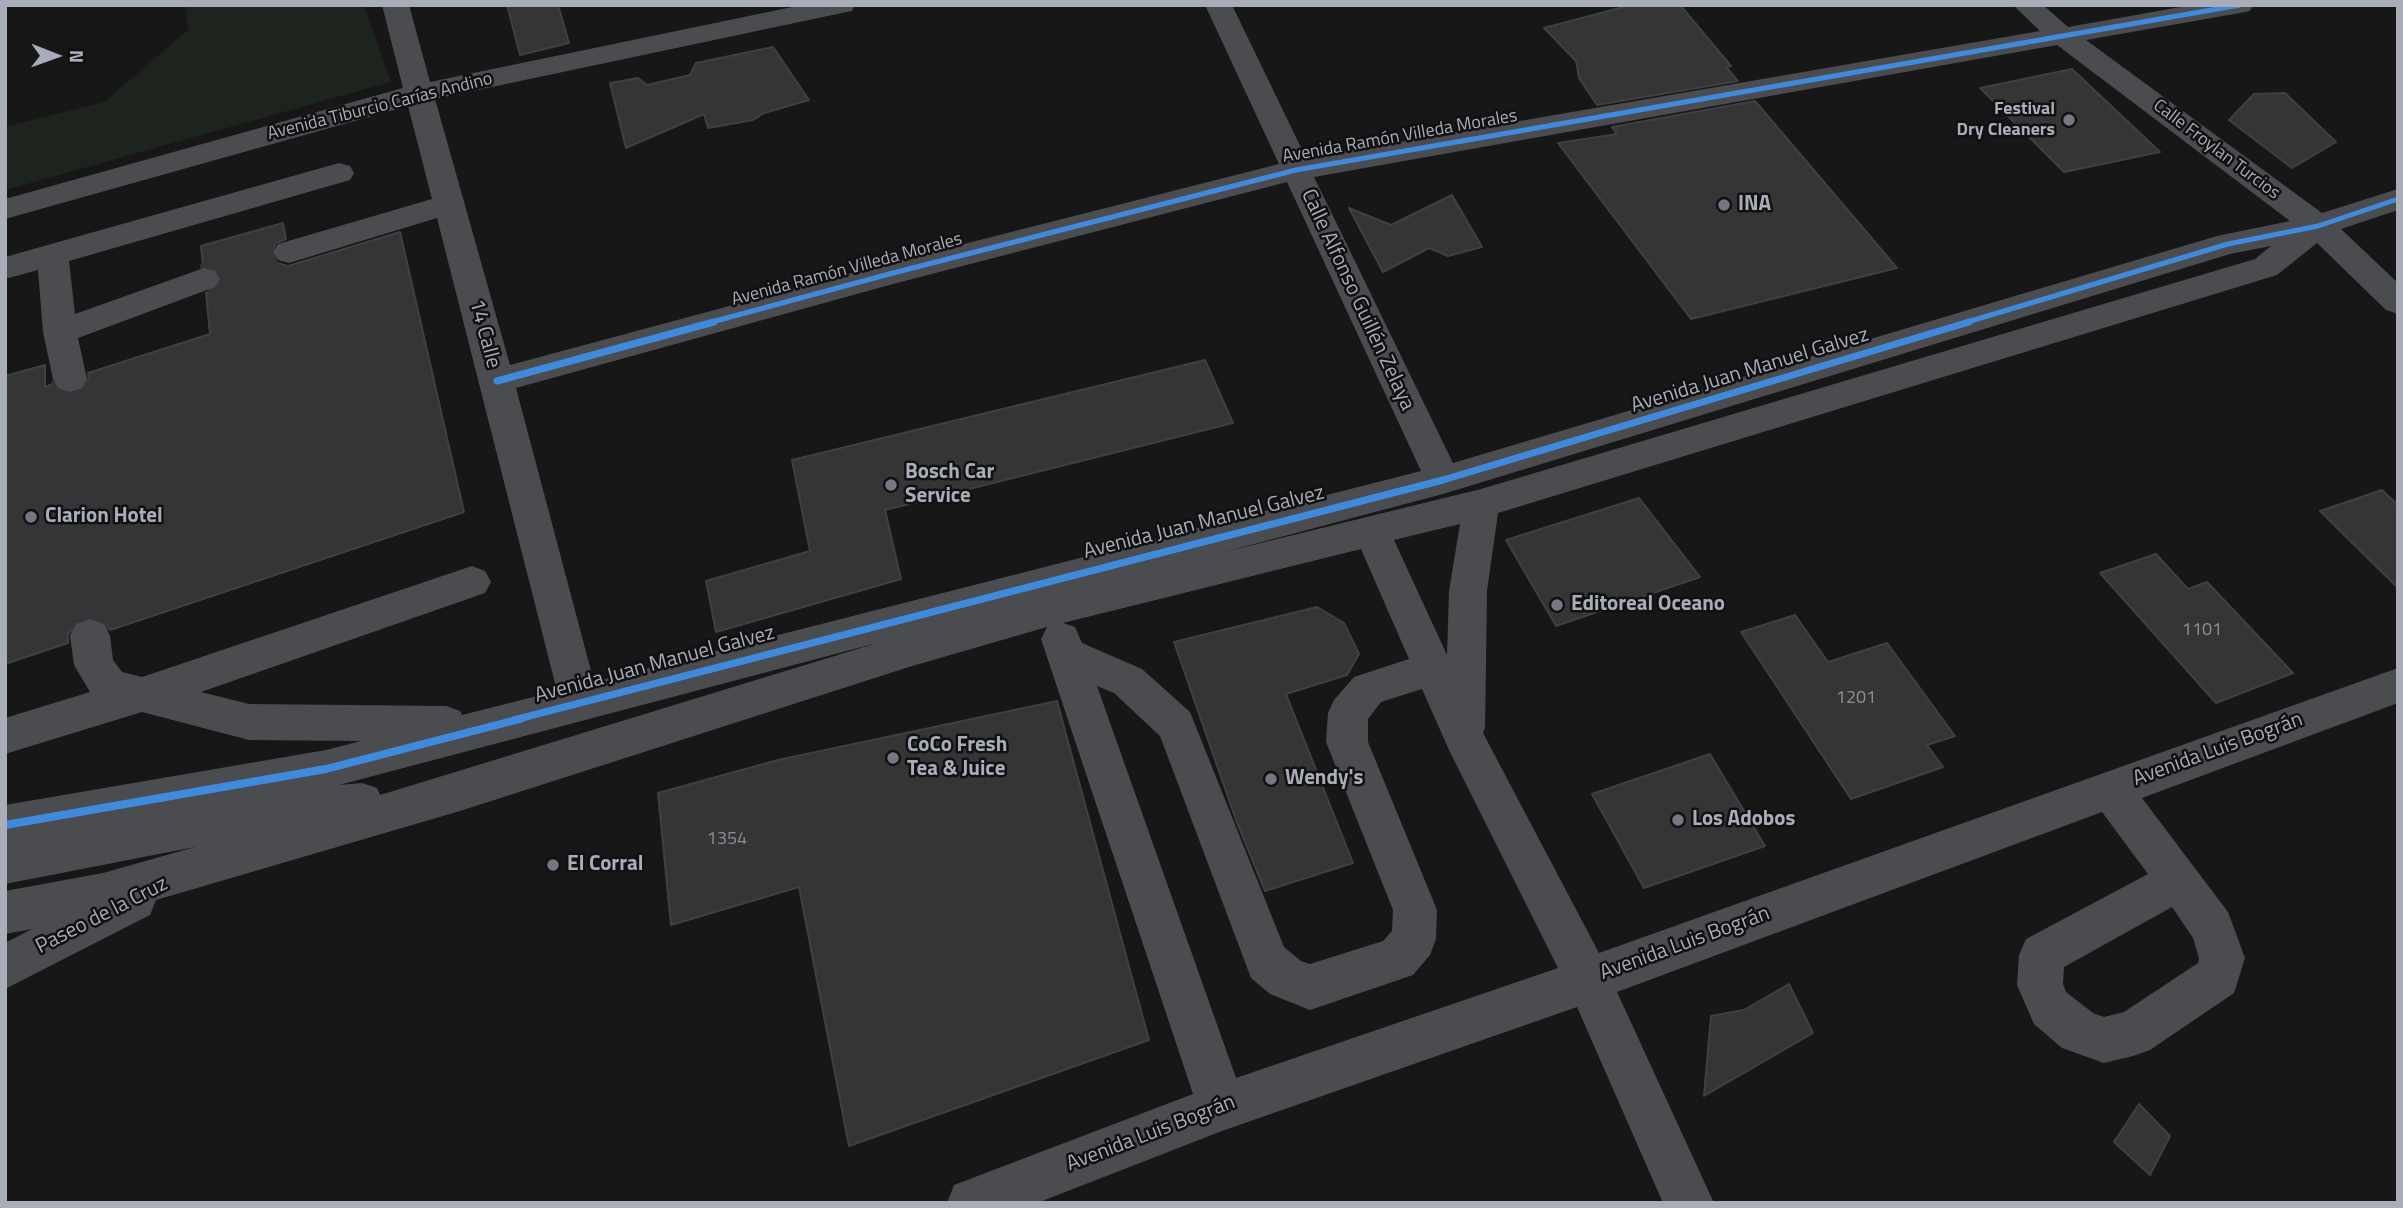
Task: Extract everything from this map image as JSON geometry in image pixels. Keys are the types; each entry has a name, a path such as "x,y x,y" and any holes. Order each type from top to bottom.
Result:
{"street":[{"name":"14 Calle","path":"395,5 497,381 580,704"},
{"name":"Avenida Tiburcio Carías Andino","path":"5,209 420,93 842,5"},
{"name":"Calle Alfonso Guillén Zelaya","path":"1218,5 1443,480"},
{"name":"Calle Froylan Turcios","path":"2026,5 2062,36 2318,226 2398,302"},
{"name":"Avenida Ramón Villeda Morales","path":"497,381 893,273 1296,170 2240,5"},
{"path":"5,268 339,173"},
{"name":"Avenida Juan Manuel Galvez","path":"5,825 326,769 986,596 1443,480 2228,244 2318,226 2398,199"},
{"path":"289,252 450,204"},
{"name":"Avenida Juan Manuel Galvez","path":"5,913 103,894 460,792 909,650 1051,610 1481,504 2266,267 2318,226"},
{"path":"52,255 60,332 70,379"},
{"path":"60,332 204,279"},
{"path":"1464,737 1468,592 1481,504"},
{"path":"1372,532 1464,737 1588,980 1689,1203"},
{"path":"5,736 143,694 472,582"},
{"path":"1051,610 1222,1107"},
{"path":"90,636 94,665 109,686 249,722 480,729"},
{"path":"1066,654 1128,681 1176,725 1267,962 1286,978 1310,987 1397,959 1414,939 1415,911 1346,742 1348,713 1368,689 1432,669"},
{"name":"Avenida Luis Bográn","path":"972,1203 1222,1107 1588,980 2398,685"},
{"path":"296,808 480,729"},
{"path":"2110,790 2179,880"},
{"path":"5,863 296,808 460,792"},
{"name":"Paseo de la Cruz","path":"5,967 200,867"}],"shaded area":[{"path":"185,5 364,5 391,82 5,190 5,127 104,102 189,29"}],"building":[{"path":"507,5 558,5 569,43 520,55"},
{"path":"1631,5 1680,5 1731,66 1726,67 1738,81 1597,105 1579,78 1576,61 1544,28"},
{"path":"773,47 809,100 764,113 753,120 708,128 704,114 626,148 610,83 638,78 647,85 690,75 696,63"},
{"name":"Festival Dry Cleaners","path":"2072,69 2160,152 2064,172 1980,88"},
{"path":"2285,93 2336,142 2292,168 2229,120 2254,94"},
{"name":"INA","path":"1755,101 1897,268 1691,319 1558,143 1617,134 1612,127"},
{"path":"1452,195 1482,247 1448,256 1429,248 1383,272 1349,208 1391,225"},
{"path":"283,223 286,239 276,243 271,253 277,263 288,266 400,232 464,512 110,630 105,622 89,617 74,623 68,635 68,643 5,664 5,376 45,365 45,387 53,384 57,390 71,394 84,389 89,380 88,373 210,334 206,293 217,288 222,278 216,268 203,266 201,246"},
{"name":"Bosch Car Service","path":"1205,360 1233,423 885,510 901,579 716,632 706,581 810,551 792,460"},
{"path":"2382,490 2398,505 2398,588 2320,511"},
{"path":"1639,498 1700,577 1556,626 1506,540"},
{"path":"2156,554 2188,589 2207,582 2293,673 2216,703 2100,573"},
{"name":"Wendy's","path":"1317,607 1344,623 1359,654 1347,675 1286,694 1353,863 1265,891 1236,820 1174,642"},
{"path":"1795,615 1828,662 1887,643 1955,736 1927,745 1943,767 1851,799 1741,632"},
{"path":"1057,701 1149,1040 849,1146 799,887 671,925 658,793 778,760"},
{"name":"Los Adobos","path":"1710,754 1765,846 1644,888 1592,794"},
{"path":"1789,984 1813,1033 1704,1096 1711,1016 1744,1010"},
{"path":"2139,1104 2170,1136 2150,1175 2114,1142"}],"tunnel":[{"path":"204,279 289,252"},
{"path":"70,379 90,636"}],"cycle path":[{"path":"497,381 893,273 1296,170 2240,5"},
{"path":"5,825 326,769 1443,480 2228,244 2318,226 2398,199"}],"place":[{"name":"Festival Dry Cleaners","path":"2069,120"},
{"name":"INA","path":"1724,205"},
{"name":"Bosch Car Service","path":"891,485"},
{"name":"Clarion Hotel","path":"31,517"},
{"name":"Editoreal Oceano","path":"1557,605"},
{"name":"CoCo Fresh Tea & Juice","path":"893,758"},
{"name":"Wendy's","path":"1271,779"},
{"name":"Los Adobos","path":"1678,820"},
{"name":"El Corral","path":"553,865"}]}
